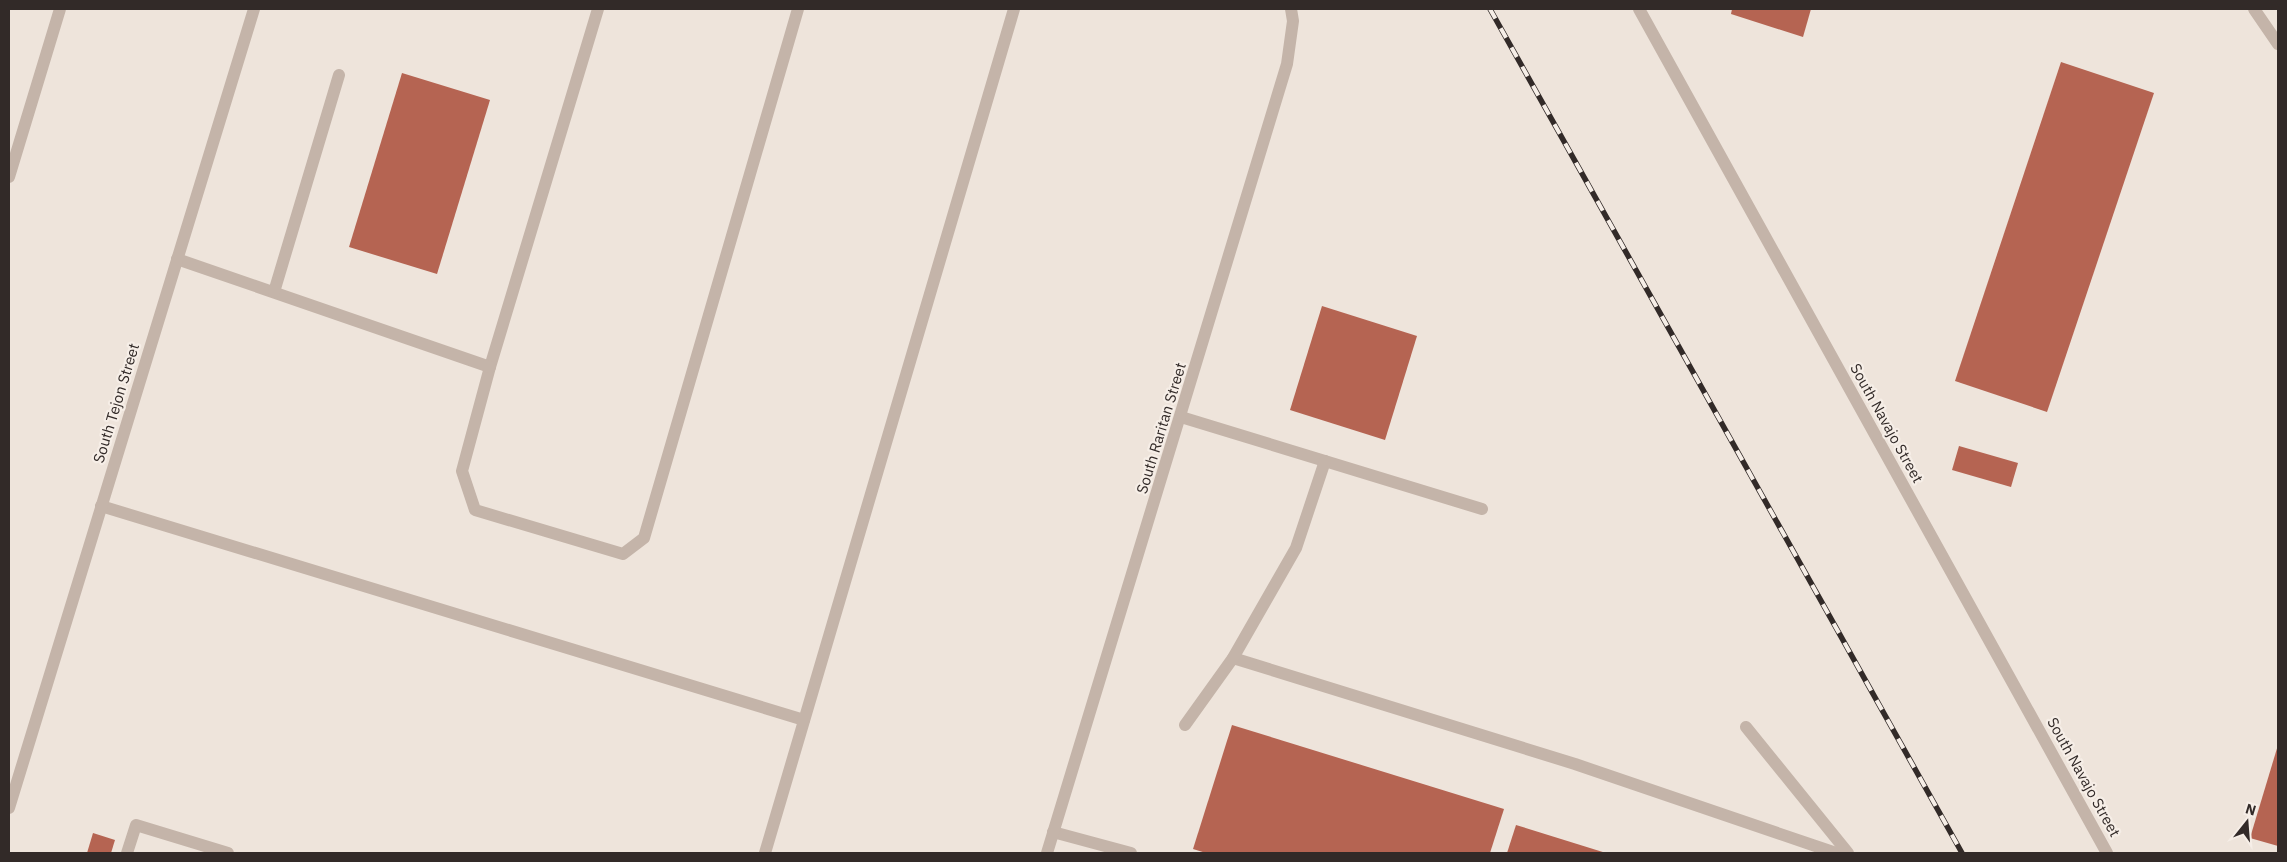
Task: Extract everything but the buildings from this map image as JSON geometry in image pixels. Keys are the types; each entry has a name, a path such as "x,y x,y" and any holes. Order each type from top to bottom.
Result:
{"street":[{"path":"9,177 60,9"},
{"name":"South Tejon Street","path":"9,808 254,9"},
{"path":"598,9 490,366 462,470 476,510 623,554 644,538 798,9"},
{"path":"765,853 1014,9"},
{"name":"South Raritan Street","path":"1047,853 1287,64 1293,21 1292,9"},
{"name":"South Navajo Street","path":"1639,9 2107,853"},
{"path":"2254,9 2278,44"},
{"path":"274,292 339,75"},
{"path":"177,259 490,366"},
{"path":"1181,417 1482,509"},
{"path":"1185,725 1232,658 1296,548 1324,461"},
{"path":"101,506 804,720"},
{"path":"1232,658 1574,764 1836,853"},
{"path":"1746,727 1848,853"},
{"path":"127,853 136,825 228,853"},
{"path":"1053,832 1131,853"}],"railway":[{"path":"1490,9 1962,853"}]}
